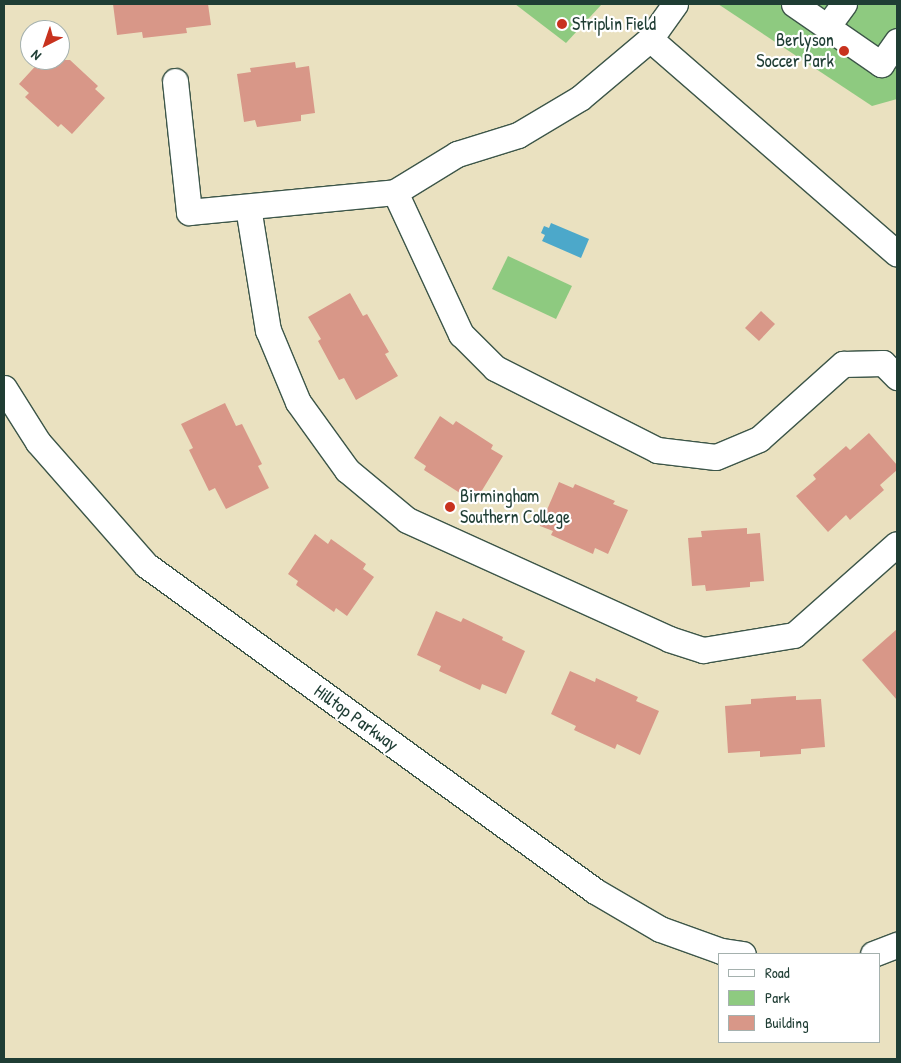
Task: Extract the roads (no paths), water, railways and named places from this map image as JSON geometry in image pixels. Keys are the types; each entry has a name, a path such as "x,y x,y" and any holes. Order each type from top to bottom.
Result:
{"street":[{"path":"174,81 189,212 395,192 457,154 518,135 580,98 650,39 675,4"},
{"path":"794,4 881,64 897,41"},
{"path":"828,27 844,4"},
{"path":"650,39 897,254"},
{"path":"395,192 460,334 495,368 657,450 716,457 759,439 843,364 883,363 897,378"},
{"path":"248,207 268,330 298,402 347,470 407,520 669,639 702,650 794,636 897,544"},
{"name":"Hilltop Parkway","path":"4,371 21,413"},
{"name":"Hilltop Parkway","path":"4,388 38,442 146,565 595,891 660,929 721,951 736,953"},
{"path":"877,953 897,945"}],"water":[{"path":"551,223 589,239 581,258 542,241 545,235 541,233 544,226 549,228"}],"place":[{"name":"Striplin Field","path":"562,24"},
{"name":"Berlyson Soccer Park","path":"844,51"},
{"name":"Birmingham Southern College","path":"450,507"}]}
